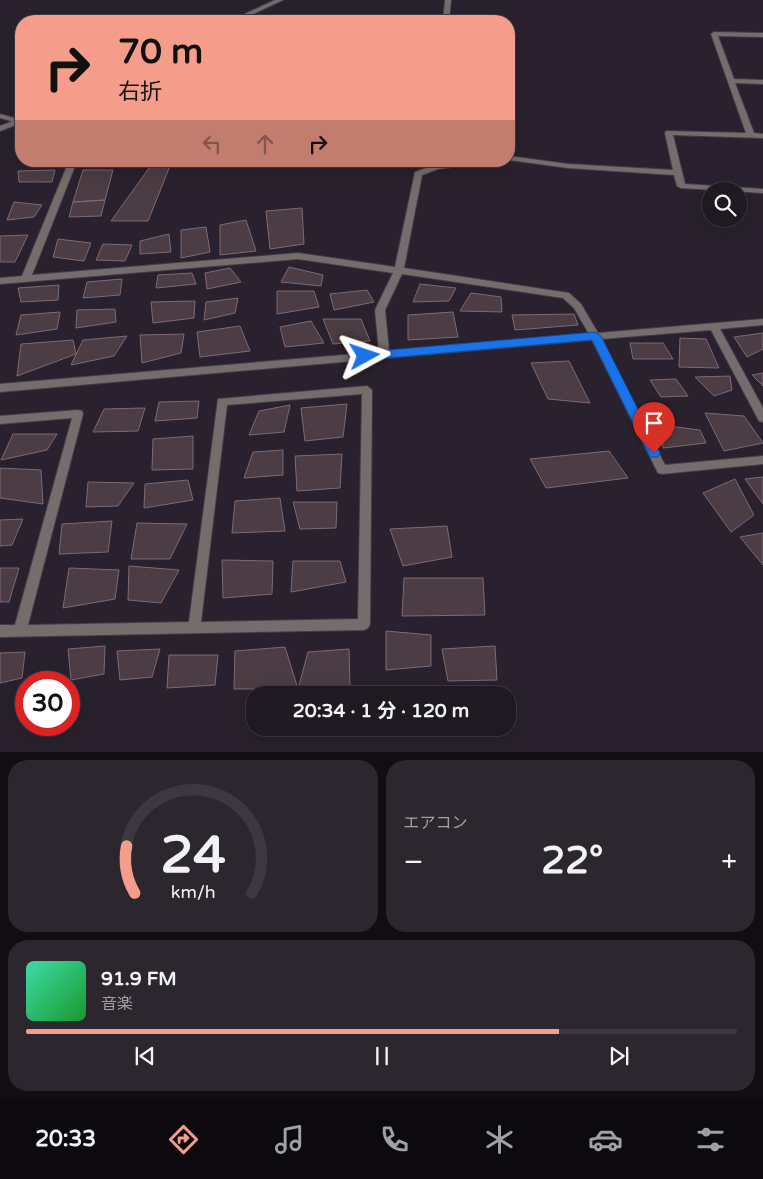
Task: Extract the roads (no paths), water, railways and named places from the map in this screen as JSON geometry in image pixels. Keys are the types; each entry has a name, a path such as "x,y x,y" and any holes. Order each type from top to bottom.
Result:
{"street":[{"path":"247,15 280,0"},
{"path":"447,15 448,0"},
{"path":"751,136 714,34 763,35"},
{"path":"731,81 763,82"},
{"path":"0,116 15,120"},
{"path":"0,129 15,123"},
{"path":"763,136 669,133 681,186 763,191"},
{"path":"515,159 568,166 679,173"},
{"path":"26,278 71,167"},
{"path":"384,354 380,310 399,270 418,174 431,167"},
{"path":"0,281 298,256 566,294 578,306 595,336 662,470 763,460"},
{"path":"0,388 763,322"},
{"path":"714,326 763,418"},
{"path":"0,631 194,628 364,624 366,390 222,402 194,628"},
{"path":"0,420 78,414 20,630"}]}
